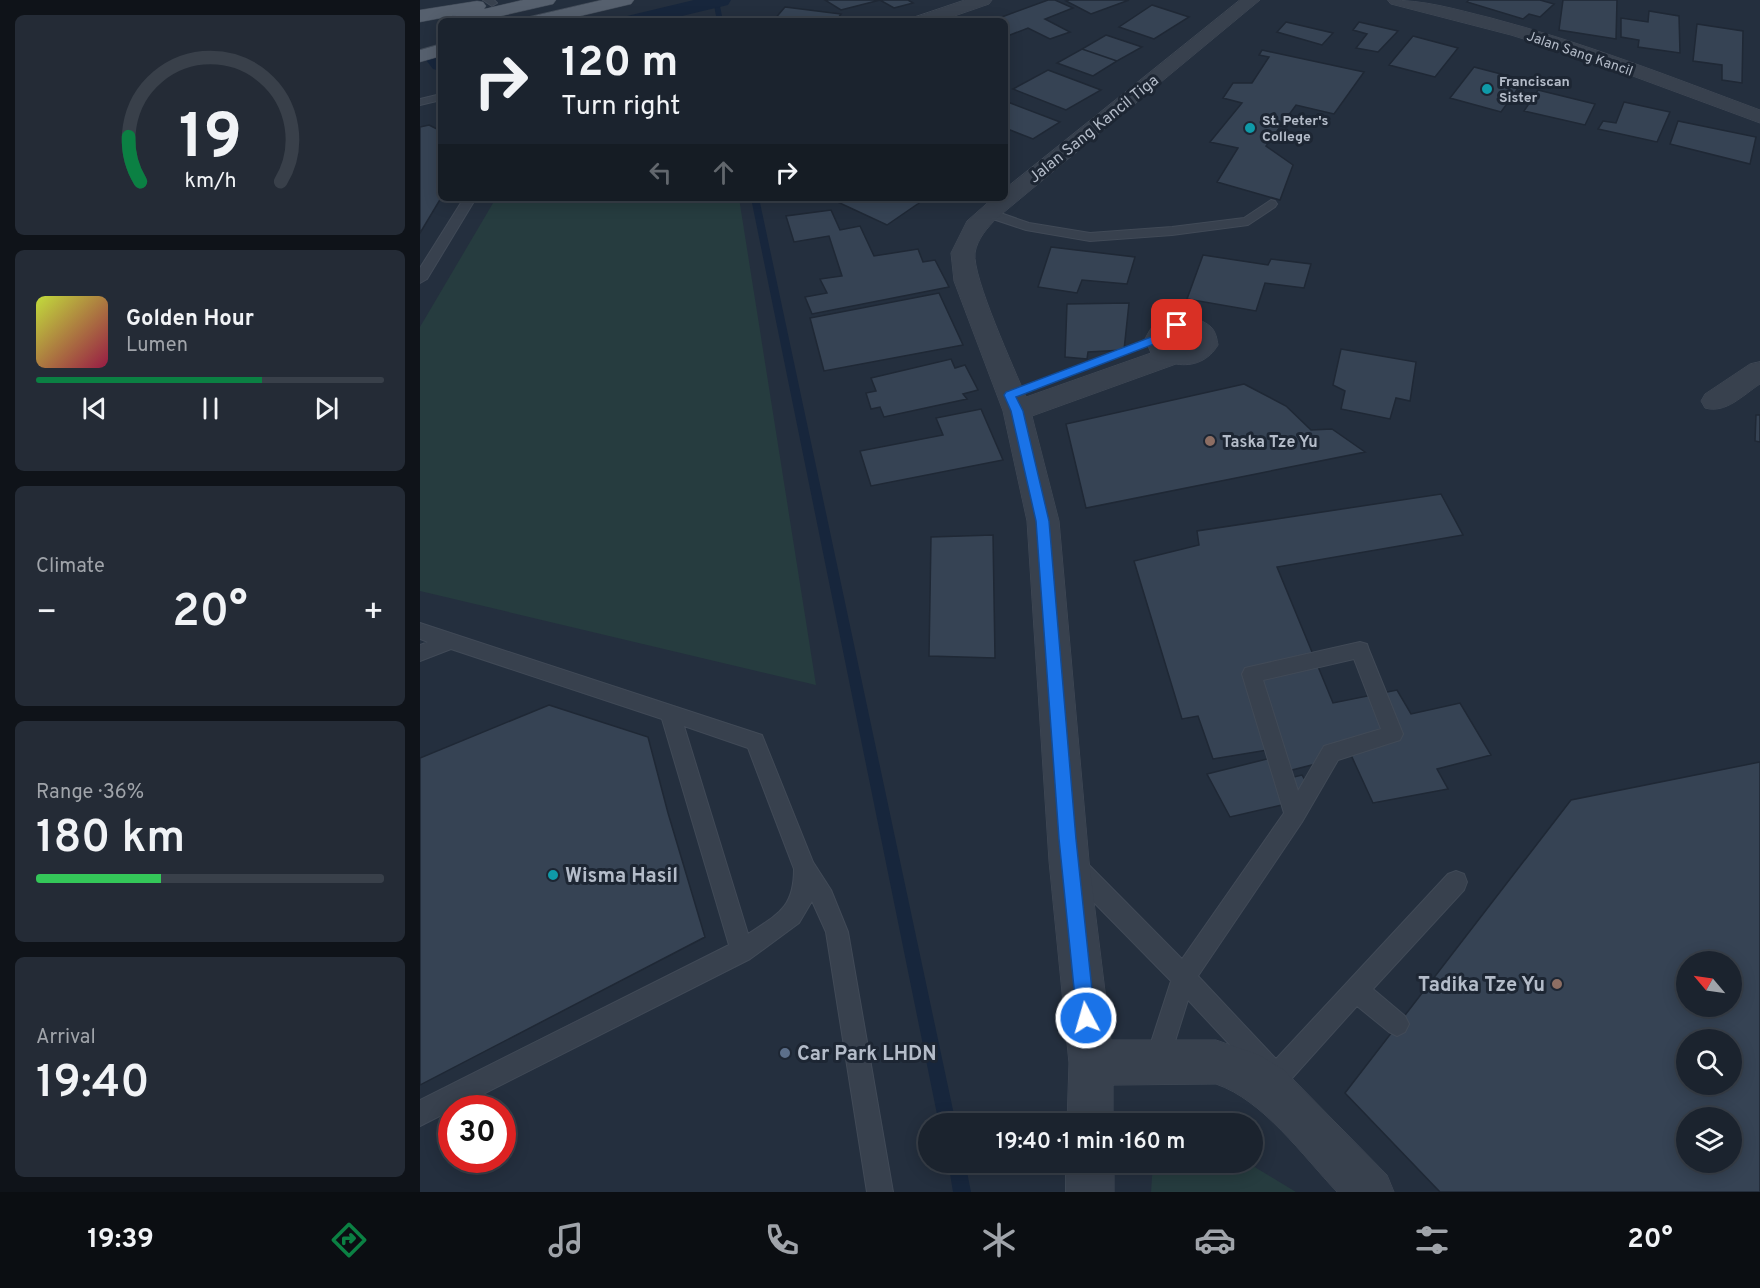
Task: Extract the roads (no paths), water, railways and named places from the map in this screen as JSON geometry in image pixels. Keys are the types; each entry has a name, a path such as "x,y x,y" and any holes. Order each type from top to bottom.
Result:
{"main road":[{"path":"468,18 547,0"},
{"path":"565,17 625,0"},
{"path":"420,16 495,1"},
{"path":"420,29 438,25"},
{"path":"420,46 438,43"},
{"path":"420,56 438,51"}],"street":[{"path":"931,18 983,0"},
{"name":"Jalan Sang Kancil Tiga","path":"1008,197 1251,0"},
{"name":"Jalan Sang Kancil","path":"1397,0 1518,31 1592,54 1760,117"},
{"name":"Jalan Sang Kancil Tiga","path":"1003,201 975,226 963,253 967,281 1014,403 1043,521 1070,861 1091,1063 1090,1113"},
{"path":"1014,403 1166,347"},
{"path":"1715,401 1760,371"},
{"path":"1091,1063 1215,1062 1272,1081 1370,1192"},
{"path":"1090,1173 1090,1192"}],"lane":[{"path":"420,102 438,98"},
{"path":"420,279 468,201"},
{"path":"988,213 1026,226 1090,237 1172,231 1248,221 1271,204"},
{"path":"420,631 755,741 805,869 823,898 837,932 880,1192"},
{"path":"420,653 451,641"},
{"path":"1157,1061 1184,977 1295,815 1331,753 1393,734 1360,650 1252,674 1295,815"},
{"path":"670,713 742,951"},
{"path":"1070,861 1184,977 1272,1081 1358,991 1456,882"},
{"path":"420,1113 742,951 784,921 800,904 805,869"},
{"path":"1358,991 1397,1024"}],"waterway":[{"path":"647,18 720,0"},
{"path":"716,1 719,18"},
{"path":"756,201 946,1113"},
{"path":"958,1173 962,1192"}],"place":[{"name":"Franciscan Sister","path":"1487,89"},
{"name":"St. Peter's College","path":"1250,128"},
{"name":"Taska Tze Yu","path":"1210,441"},
{"name":"Wisma Hasil","path":"553,875"},
{"name":"Tadika Tze Yu","path":"1557,984"},
{"name":"Car Park LHDN","path":"785,1053"}]}
